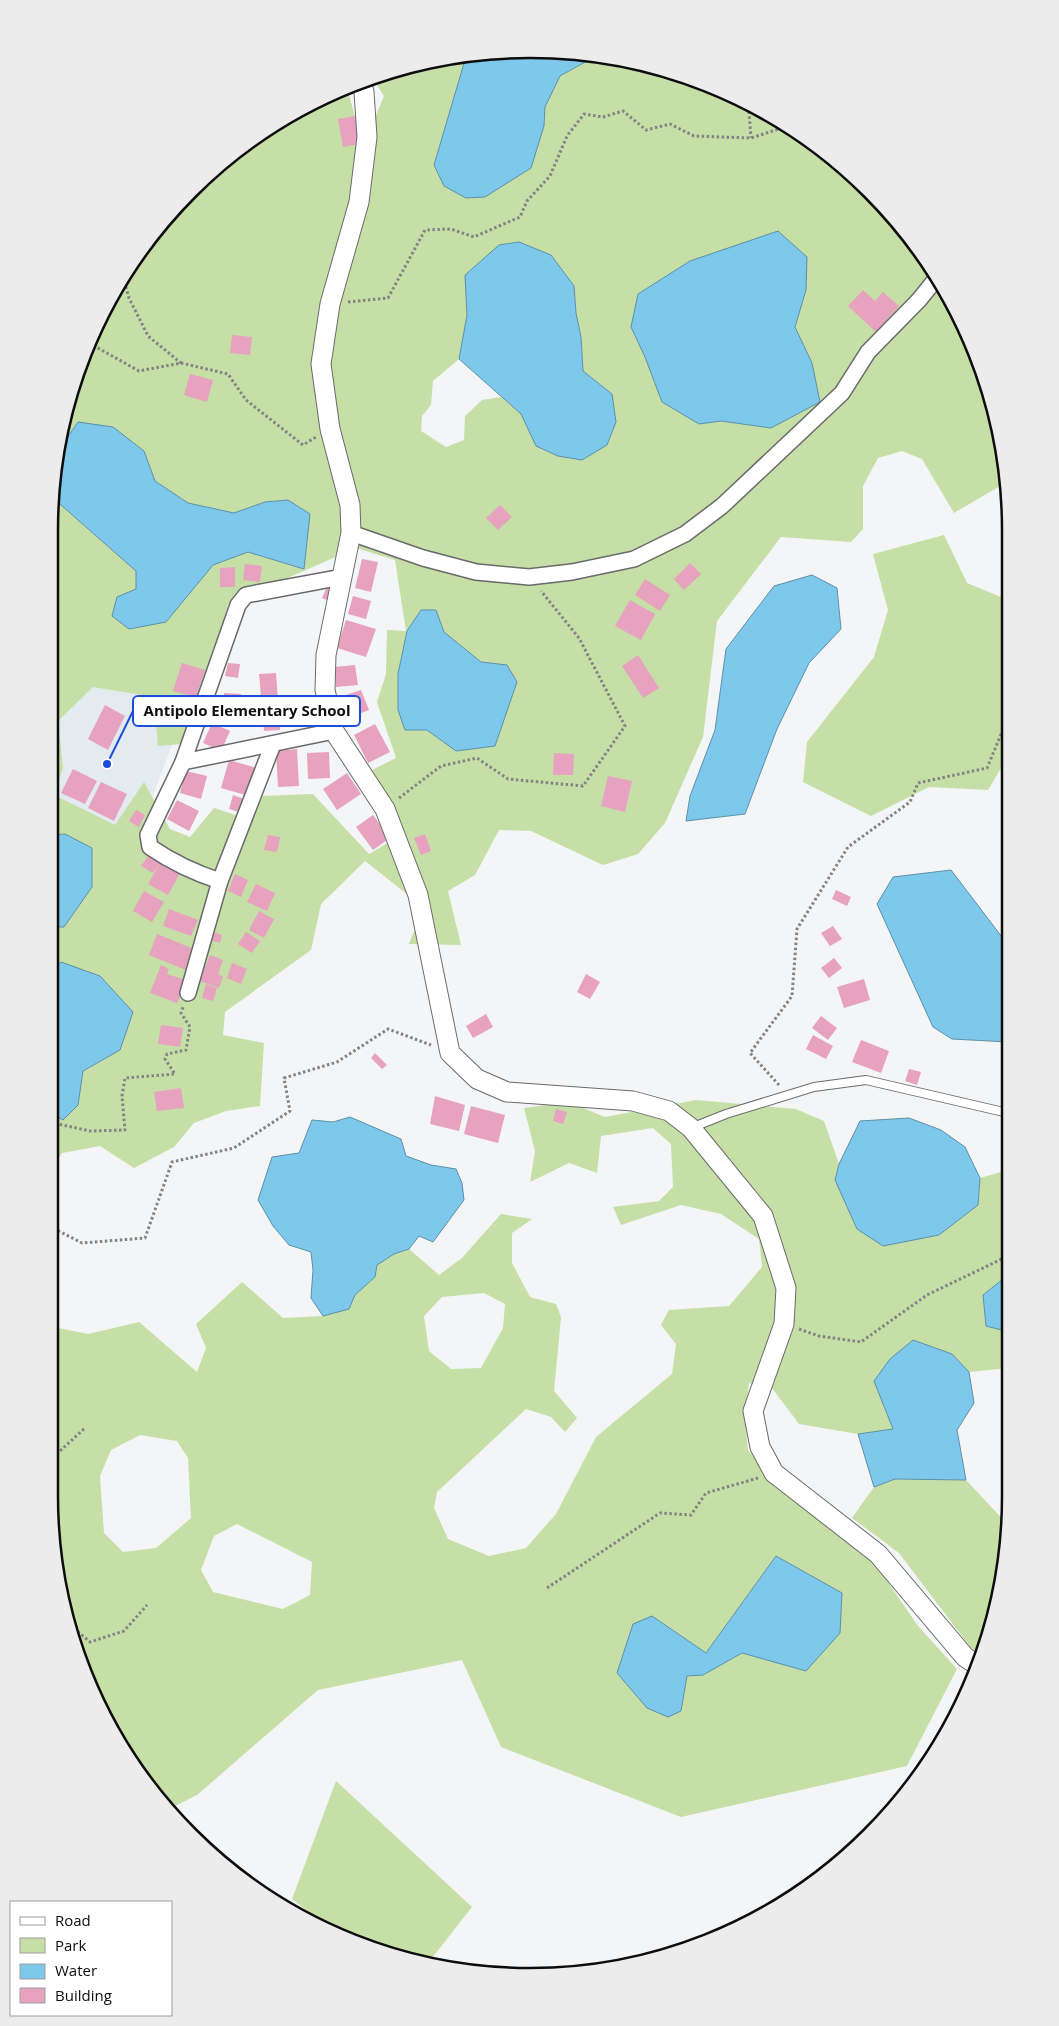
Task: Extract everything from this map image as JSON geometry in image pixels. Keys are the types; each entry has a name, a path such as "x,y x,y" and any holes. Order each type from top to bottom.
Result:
{"street":[{"path":"363,88 367,137 359,202 330,304 321,364 330,429 350,505 351,533 326,655 325,690 334,731 384,810 418,895 450,1053 477,1079 507,1092 633,1100 668,1111 691,1128 763,1216 786,1288 784,1324 753,1412 760,1447 774,1473 878,1554 965,1657 971,1661"},
{"path":"351,533 423,558 476,572 529,577 572,572 634,559 685,534 722,506 842,393 868,352 932,284"},
{"path":"220,881 200,875 166,858 150,847 148,835 184,762 238,605 246,595 342,577"},
{"path":"184,762 334,731"},
{"path":"188,993 220,881 273,744"}],"lane":[{"path":"691,1128 726,1114 814,1087 866,1080 1002,1113"}],"path":[{"path":"330,304 388,298 425,230 451,229 474,237 520,217 527,201 550,176 567,136 584,114 603,117 623,111 646,130 670,124 694,136 750,138 779,129"},
{"path":"749,112 750,138"},
{"path":"125,286 129,298 148,336 181,363"},
{"path":"94,346 139,371 181,363 228,374 246,400 303,445 330,429"},
{"path":"384,810 441,766 477,758 508,779 583,786 625,726 579,638 529,577"},
{"path":"787,1096 750,1052 792,996 797,929 848,846 910,802 918,783 987,768 1002,732"},
{"path":"58,1124 90,1131 125,1130 122,1096 125,1078 175,1074 165,1059 167,1054 186,1050 190,1027 181,1013 188,993"},
{"path":"58,1231 82,1243 145,1238 172,1162 234,1148 290,1111 284,1078 337,1062 388,1029 450,1053"},
{"path":"784,1324 819,1336 861,1342 927,1295 1002,1259"},
{"path":"58,1454 85,1428"},
{"path":"547,1588 660,1513 691,1514 706,1493 774,1473"},
{"path":"78,1632 90,1642 124,1630 146,1605"}],"shaded area":[{"path":"78,648 192,691 137,838 58,809 58,702"}],"green space":[{"path":"586,62 652,74 710,93 766,121 792,137 841,175 884,218 922,267 938,294 966,349 976,378 992,437 999,487 954,513 922,459 902,451 878,458 863,486 863,529 851,542 781,537 717,621 703,737 665,823 638,854 603,865 531,831 499,830 475,875 448,891 461,945 409,944 418,921 412,898 365,861 321,904 311,950 225,1012 223,1035 264,1043 260,1106 226,1111 194,1123 174,1147 134,1168 100,1146 62,1153 58,1159 58,1117 63,1120 78,1105 83,1071 120,1050 61,962 58,965 58,926 64,926 92,887 92,848 65,834 58,834 58,797 115,825 144,782 170,829 190,837 214,808 248,819 261,796 313,794 369,854 404,833 372,770 396,758 377,702 386,674 387,630 406,631 395,560 356,548 228,604 218,643 181,744 158,746 154,697 93,687 58,721 59,503 136,571 136,589 166,622 212,565 248,552 304,569 265,502 234,513 188,503 155,481 144,451 78,422 67,437 83,378 93,349 106,321 137,267 175,218 218,175 267,137 321,106 349,93 363,147 384,96 376,84 407,74 464,63 434,165 544,126 545,107 560,76","holes":["466,275 576,313 581,337 583,371 612,394 536,446 521,414 501,397 482,400 465,416 464,440 446,447 421,431 422,416 431,405 433,381 459,359 467,315","806,290 795,327 812,363 771,428 721,421 645,357 631,327","421,610 436,610 444,632 481,662 507,665 456,751 427,730 398,674 407,631"]},
{"path":"944,535 967,583 1002,597 1002,766 988,790 929,787 871,816 803,782 807,742 874,657 888,610 873,554"},
{"path":"58,721 63,768 58,783"},
{"path":"696,1100 796,1109 824,1121 839,1164 835,1180 978,1205 980,1178 1002,1172 1002,1280 983,1295 986,1326 1002,1330 1002,1369 969,1372 951,1354 875,1381 893,1429 858,1434 799,1424 772,1388 749,1383 745,1418 748,1450 782,1492 868,1553 918,1626 957,1669 907,1766 681,1817 501,1747 462,1660 318,1690 197,1795 174,1807 137,1759 106,1705 93,1677 74,1619 67,1589 59,1527 58,1328 88,1334 139,1322 197,1372 206,1348 196,1324 242,1282 283,1318 323,1316 349,1309 355,1295 375,1277 377,1265 394,1254 409,1249 439,1275 462,1258 501,1214 532,1219 512,1233 512,1263 530,1297 556,1304 561,1317 554,1391 577,1418 565,1432 551,1417 526,1409 437,1492 434,1508 448,1539 489,1556 526,1548 556,1514 596,1437 672,1374 676,1344 661,1325 669,1310 729,1306 762,1267 759,1239 721,1214 681,1205 621,1225 613,1207 659,1201 673,1187 671,1144 653,1128 601,1136 597,1173 569,1163 530,1182 535,1151 524,1108 568,1102 605,1117","holes":["484,1293 505,1304 503,1328 481,1368 451,1369 429,1351 424,1316 442,1297","140,1435 177,1441 188,1458 191,1518 156,1548 123,1552 104,1533 100,1476 111,1450","237,1524 312,1562 310,1595 283,1609 213,1592 201,1570 214,1536","776,1556 806,1671 742,1653 703,1675 687,1676 681,1711 633,1625 706,1653"]},
{"path":"895,1479 966,1480 1001,1517 992,1589 975,1650 971,1648 899,1553 852,1518 874,1487"},
{"path":"336,1781 472,1907 432,1958 407,1952 349,1933 313,1916 292,1899"}],"water":[{"path":"530,58 586,62 560,76 545,107 544,126 531,168 485,197 466,198 444,186 434,165 464,63"},
{"path":"778,231 807,257 806,290 795,327 812,363 820,402 771,428 721,421 699,424 662,402 631,327 638,294 690,261"},
{"path":"519,242 551,255 574,286 576,313 581,337 583,371 612,394 616,422 607,445 582,460 558,456 536,446 521,414 459,359 467,315 465,275 499,245"},
{"path":"78,422 113,427 144,451 155,481 188,503 234,513 265,502 288,500 310,514 304,569 248,552 213,565 166,622 129,629 112,616 117,597 136,589 136,571 59,503 67,438"},
{"path":"812,575 837,588 841,629 809,663 777,729 745,814 686,821 690,796 715,730 726,649 774,586"},
{"path":"421,610 436,610 444,632 481,662 507,665 517,682 495,746 456,751 427,730 405,730 398,710 398,674 407,631"},
{"path":"58,834 65,834 92,848 92,887 64,927 58,927"},
{"path":"951,870 1002,937 1002,1042 952,1039 933,1027 877,904 893,877"},
{"path":"61,962 100,976 133,1012 120,1050 83,1071 78,1105 63,1120 58,1117 58,965"},
{"path":"350,1117 401,1139 406,1156 431,1165 456,1169 462,1183 464,1200 433,1242 419,1236 409,1249 394,1254 377,1265 375,1277 355,1295 349,1309 323,1316 311,1298 313,1270 311,1252 289,1245 273,1226 258,1200 272,1157 299,1153 312,1120 333,1122"},
{"path":"909,1118 941,1130 965,1147 980,1178 978,1205 939,1235 883,1246 857,1229 835,1180 839,1164 860,1121"},
{"path":"1002,1280 1002,1330 986,1326 983,1295"},
{"path":"913,1340 952,1354 969,1372 974,1403 957,1430 966,1480 895,1479 874,1487 858,1434 893,1429 874,1381 890,1359"},
{"path":"776,1556 842,1593 840,1633 806,1671 742,1653 703,1675 687,1676 681,1711 668,1717 647,1708 617,1673 633,1624 652,1616 706,1653"}],"building":[{"path":"355,116 359,144 343,147 338,119"},
{"path":"863,290 875,301 883,292 899,306 876,332 848,306"},
{"path":"232,335 252,337 250,355 230,353"},
{"path":"190,374 213,380 207,402 184,395"},
{"path":"500,505 512,517 498,530 486,518"},
{"path":"362,559 378,562 371,592 355,588"},
{"path":"690,563 701,574 684,590 674,579"},
{"path":"245,564 262,566 260,582 243,580"},
{"path":"235,567 235,587 220,587 220,568"},
{"path":"645,579 670,595 660,611 635,595"},
{"path":"327,587 336,591 332,602 322,598"},
{"path":"353,596 371,601 366,619 348,614"},
{"path":"630,600 655,614 641,640 615,626"},
{"path":"346,620 376,629 366,657 337,648"},
{"path":"638,655 659,688 643,698 622,666"},
{"path":"182,663 205,670 196,697 173,691"},
{"path":"228,663 240,664 238,678 225,676"},
{"path":"355,665 358,685 336,687 334,667"},
{"path":"276,673 280,730 264,731 259,674"},
{"path":"361,690 369,710 348,718 340,697"},
{"path":"224,693 241,694 240,705 224,704"},
{"path":"105,705 125,716 108,750 88,739"},
{"path":"212,723 230,731 221,751 203,743"},
{"path":"375,724 390,752 368,763 354,735"},
{"path":"297,749 299,786 278,787 276,751"},
{"path":"329,752 330,778 308,779 307,753"},
{"path":"554,753 574,754 573,775 553,775"},
{"path":"229,760 257,768 249,796 221,788"},
{"path":"73,769 97,781 85,804 61,793"},
{"path":"186,771 207,776 201,799 180,793"},
{"path":"347,773 361,794 337,810 323,789"},
{"path":"608,776 632,781 625,812 601,806"},
{"path":"101,782 127,794 114,821 88,808"},
{"path":"233,795 247,800 242,813 229,809"},
{"path":"177,800 199,811 189,831 167,819"},
{"path":"136,810 145,815 139,827 129,821"},
{"path":"373,815 390,838 373,850 356,827"},
{"path":"425,834 431,851 421,855 414,838"},
{"path":"268,835 280,837 277,852 264,850"},
{"path":"149,855 160,863 153,873 141,866"},
{"path":"160,863 180,873 168,895 148,884"},
{"path":"235,874 248,880 241,897 228,891"},
{"path":"256,884 275,893 267,911 247,902"},
{"path":"836,890 851,897 847,906 832,899"},
{"path":"144,891 164,902 152,922 133,911"},
{"path":"169,909 198,920 191,936 163,926"},
{"path":"259,911 274,919 264,938 249,930"},
{"path":"833,926 842,939 830,946 821,933"},
{"path":"213,932 222,935 220,943 210,940"},
{"path":"246,932 260,941 252,953 238,944"},
{"path":"157,934 194,949 186,970 149,955"},
{"path":"210,955 223,960 218,974 223,977 219,988 200,981"},
{"path":"834,958 842,968 829,978 821,968"},
{"path":"232,963 247,969 241,984 227,978"},
{"path":"161,965 169,969 167,974 186,980 177,1003 150,993"},
{"path":"586,974 600,982 590,999 577,992"},
{"path":"864,979 870,1000 844,1008 837,987"},
{"path":"206,984 217,988 213,1001 202,998"},
{"path":"486,1014 493,1027 473,1038 466,1026"},
{"path":"821,1016 837,1028 828,1040 812,1028"},
{"path":"161,1025 183,1028 180,1047 158,1044"},
{"path":"813,1035 833,1046 826,1059 806,1049"},
{"path":"861,1040 889,1051 881,1073 852,1062"},
{"path":"375,1053 387,1065 382,1069 371,1058"},
{"path":"909,1069 921,1072 917,1085 905,1081"},
{"path":"181,1088 184,1108 157,1111 154,1092"},
{"path":"435,1096 465,1105 459,1131 430,1124"},
{"path":"471,1106 505,1115 498,1143 464,1134"},
{"path":"556,1109 567,1112 563,1124 553,1121"}],"place":[{"name":"Antipolo Elementary School","path":"107,764"}]}
